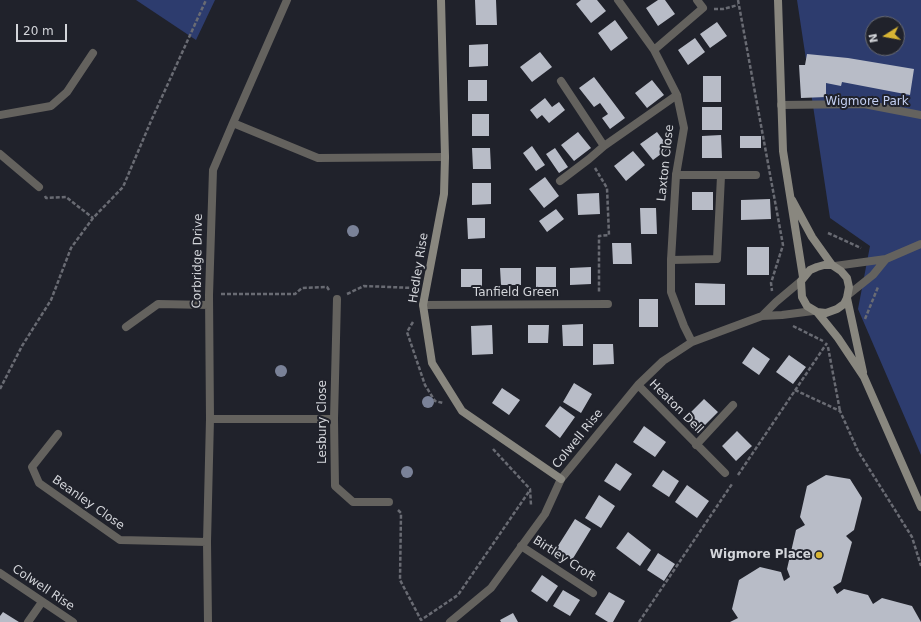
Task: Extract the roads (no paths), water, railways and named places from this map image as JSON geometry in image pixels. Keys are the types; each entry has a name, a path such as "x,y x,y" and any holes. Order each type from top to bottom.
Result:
{"street":[{"name":"Corbridge Drive","path":"208,622 207,542 210,420 208,305 213,170 287,0"},
{"name":"Hedley Rise","path":"441,0 445,156 444,194 423,305 432,363 462,411 561,479"},
{"name":"Laxton Close","path":"618,0 654,50 677,95 684,128 676,175 671,260 671,292 692,342"},
{"path":"654,50 703,8 697,0"},
{"path":"778,0 780,105 783,151 802,279 802,298 807,306 815,311 838,338 864,377 921,507"},
{"path":"0,115 51,106 67,92 93,54"},
{"path":"561,81 604,146"},
{"path":"560,181 604,146 677,95"},
{"path":"780,105 864,104 921,115"},
{"path":"233,123 318,158 445,156"},
{"path":"0,154 39,187"},
{"path":"676,175 756,175"},
{"path":"671,260 718,259 721,176"},
{"path":"788,192 812,237 834,266 847,278 849,287 848,296 864,377"},
{"path":"802,279 810,270 817,267 886,259 921,244"},
{"path":"815,311 826,313 837,310 844,304 848,296 873,275 886,259"},
{"name":"Colwell Rise","path":"762,316 802,279"},
{"name":"Lesbury Close","path":"337,299 334,419 335,486 352,502 389,502"},
{"path":"126,327 158,304 208,305"},
{"name":"Tanfield Green","path":"423,305 608,304"},
{"name":"Colwell Rise","path":"450,622 491,588 545,514 561,479 638,385 663,361 692,342 762,316 815,311"},
{"name":"Heaton Dell","path":"638,385 725,473"},
{"name":"Heaton Dell","path":"696,445 733,405"},
{"path":"210,420 334,419"},
{"name":"Beanley Close","path":"58,434 32,467 39,483 120,540 207,542"},
{"name":"Birtley Croft","path":"522,546 594,593"},
{"name":"Colwell Rise","path":"0,573 73,622"},
{"path":"28,622 42,602"}],"place":[{"name":"Wigmore Place","path":"819,555"}],"park label":[{"name":"Wigmore Park","path":"867,102"}]}
